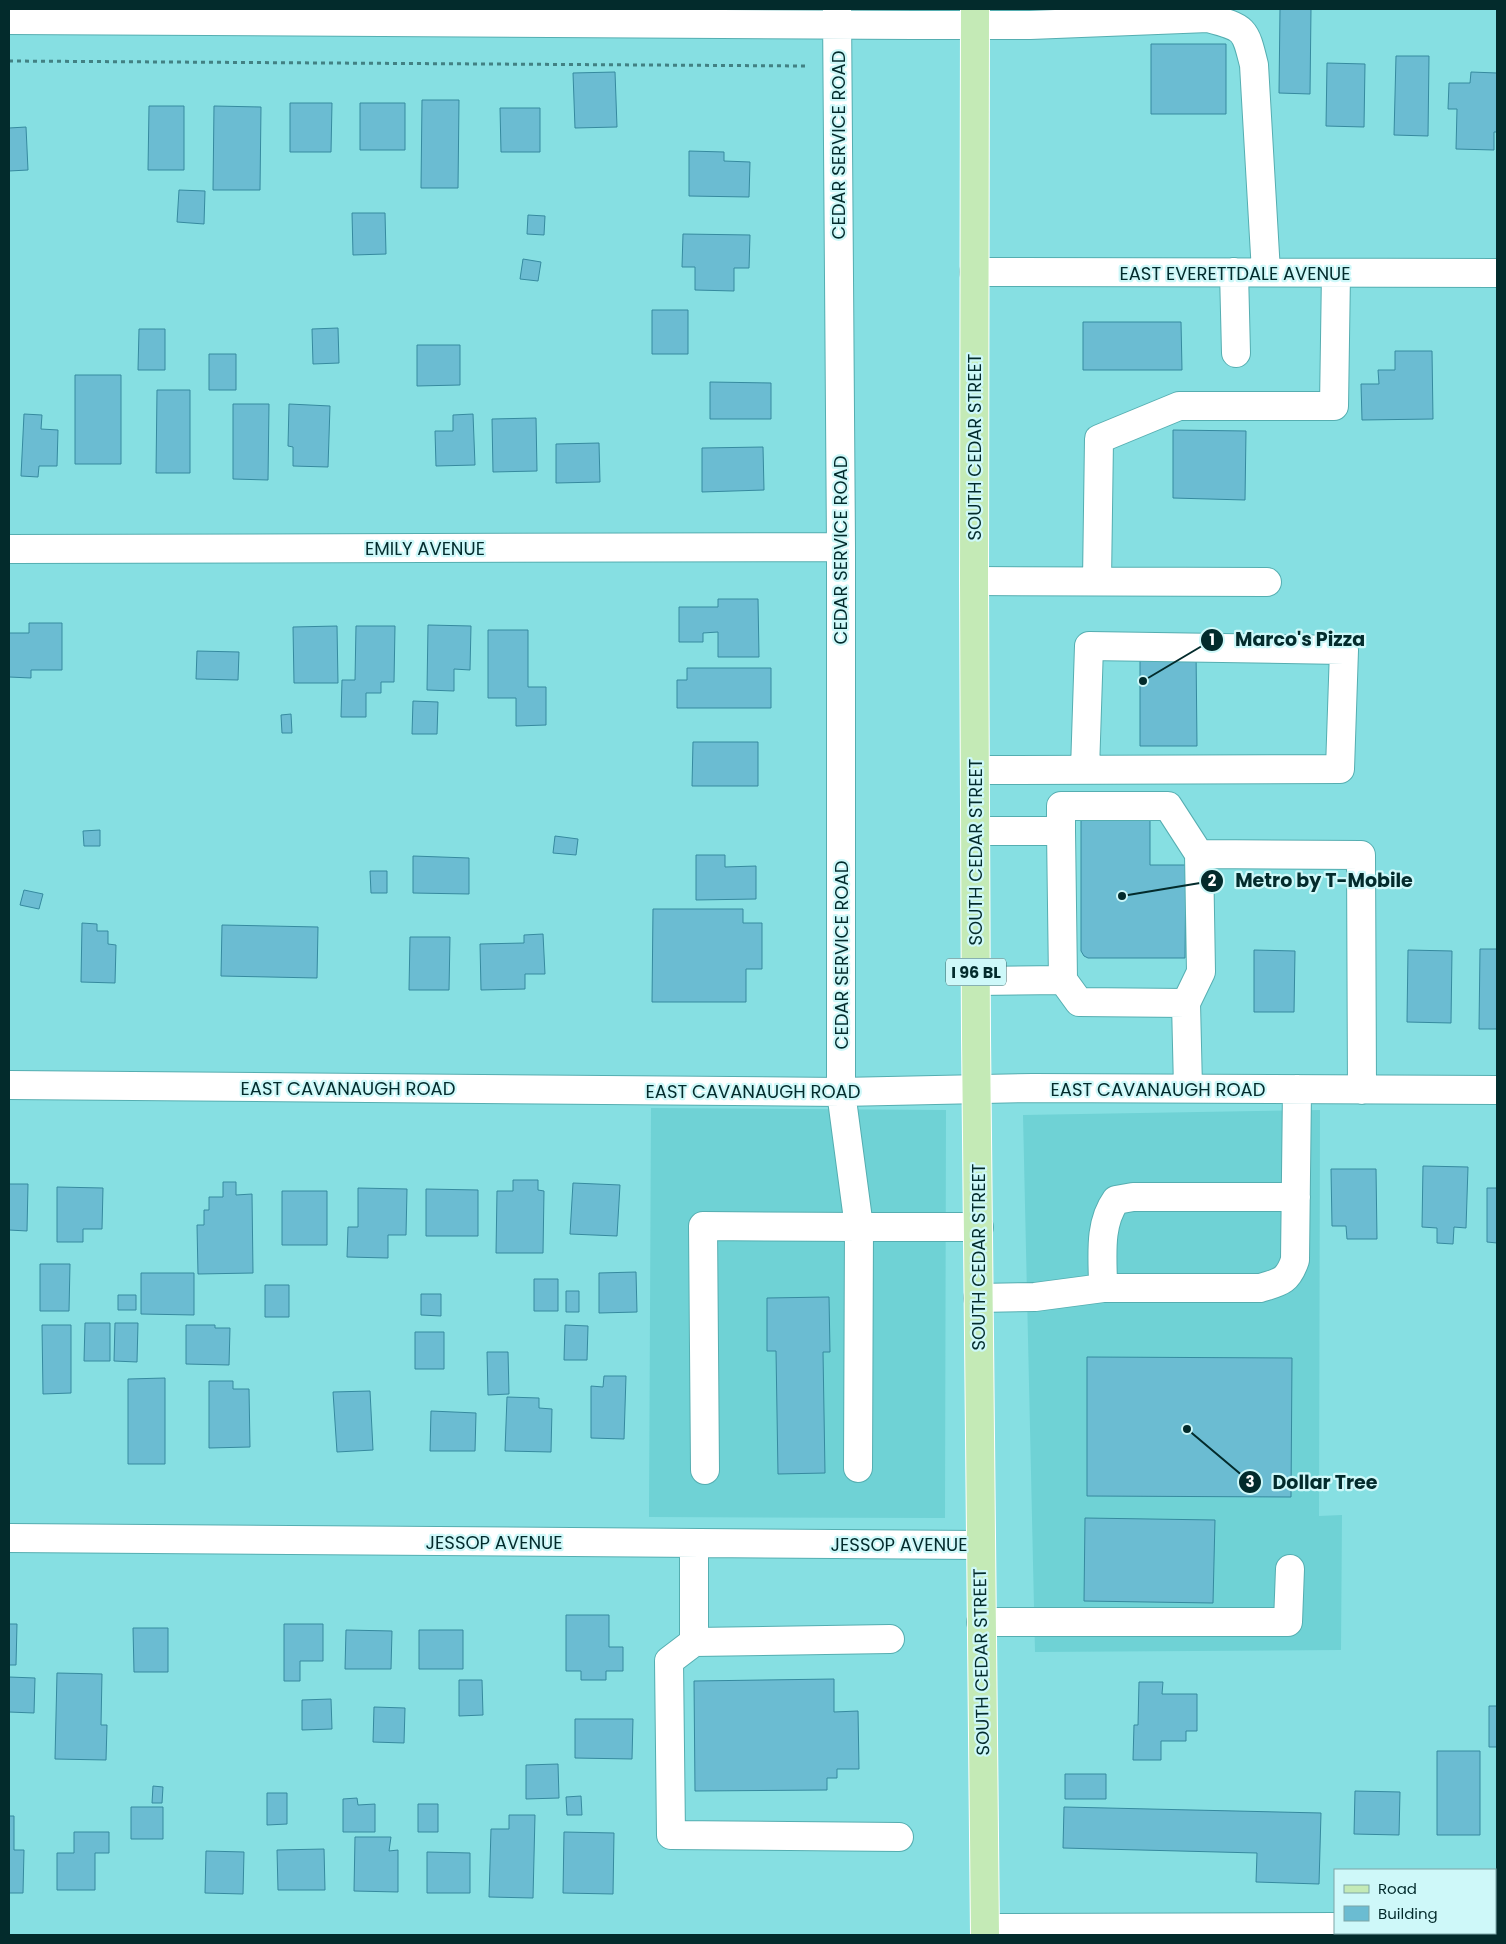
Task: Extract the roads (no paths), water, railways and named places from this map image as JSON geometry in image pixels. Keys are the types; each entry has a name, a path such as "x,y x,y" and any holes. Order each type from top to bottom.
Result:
{"main road":[{"name":"SOUTH CEDAR STREET","path":"975,16 974,770 985,1931"}],"street":[{"path":"9,20 837,16 914,26 975,16 1030,25 1208,18 1235,26 1248,38 1254,65 1266,272"},
{"name":"CEDAR SERVICE ROAD","path":"837,16 841,547 841,1092 859,1227 858,1468"},
{"name":"EAST EVERETTDALE AVENUE","path":"974,272 1497,273"},
{"path":"1234,272 1236,353"},
{"path":"1097,581 1099,440 1179,406 1334,406 1336,273"},
{"name":"EMILY AVENUE","path":"9,549 841,547"},
{"path":"974,581 1267,582"},
{"path":"974,770 1085,770 1340,769 1344,650 1089,646 1085,770"},
{"path":"1186,1003 1079,1002 1063,980 1061,806 1168,806 1199,854 1200,972 1186,1003 1188,1088"},
{"path":"975,831 1061,831"},
{"path":"1199,854 1361,855 1362,1090"},
{"path":"976,981 1063,980"},
{"name":"EAST CAVANAUGH ROAD","path":"9,1085 841,1092 1188,1088 1497,1090"},
{"path":"978,1298 1035,1296 1103,1288 1260,1288 1280,1283 1290,1274 1295,1260 1297,1089"},
{"path":"1103,1288 1104,1224 1109,1210 1116,1200 1133,1197 1296,1197"},
{"path":"705,1470 703,1226 979,1227"},
{"name":"JESSOP AVENUE","path":"9,1538 980,1545"},
{"path":"694,1543 694,1642"},
{"path":"981,1622 1288,1622 1290,1569"},
{"path":"890,1639 694,1642 669,1661 671,1835 899,1837"},
{"path":"985,1931 1334,1927"}],"place":[{"name":"Marco's Pizza","path":"1143,681"},
{"name":"Metro by T-Mobile","path":"1122,896"},
{"name":"Dollar Tree","path":"1187,1429"}]}
